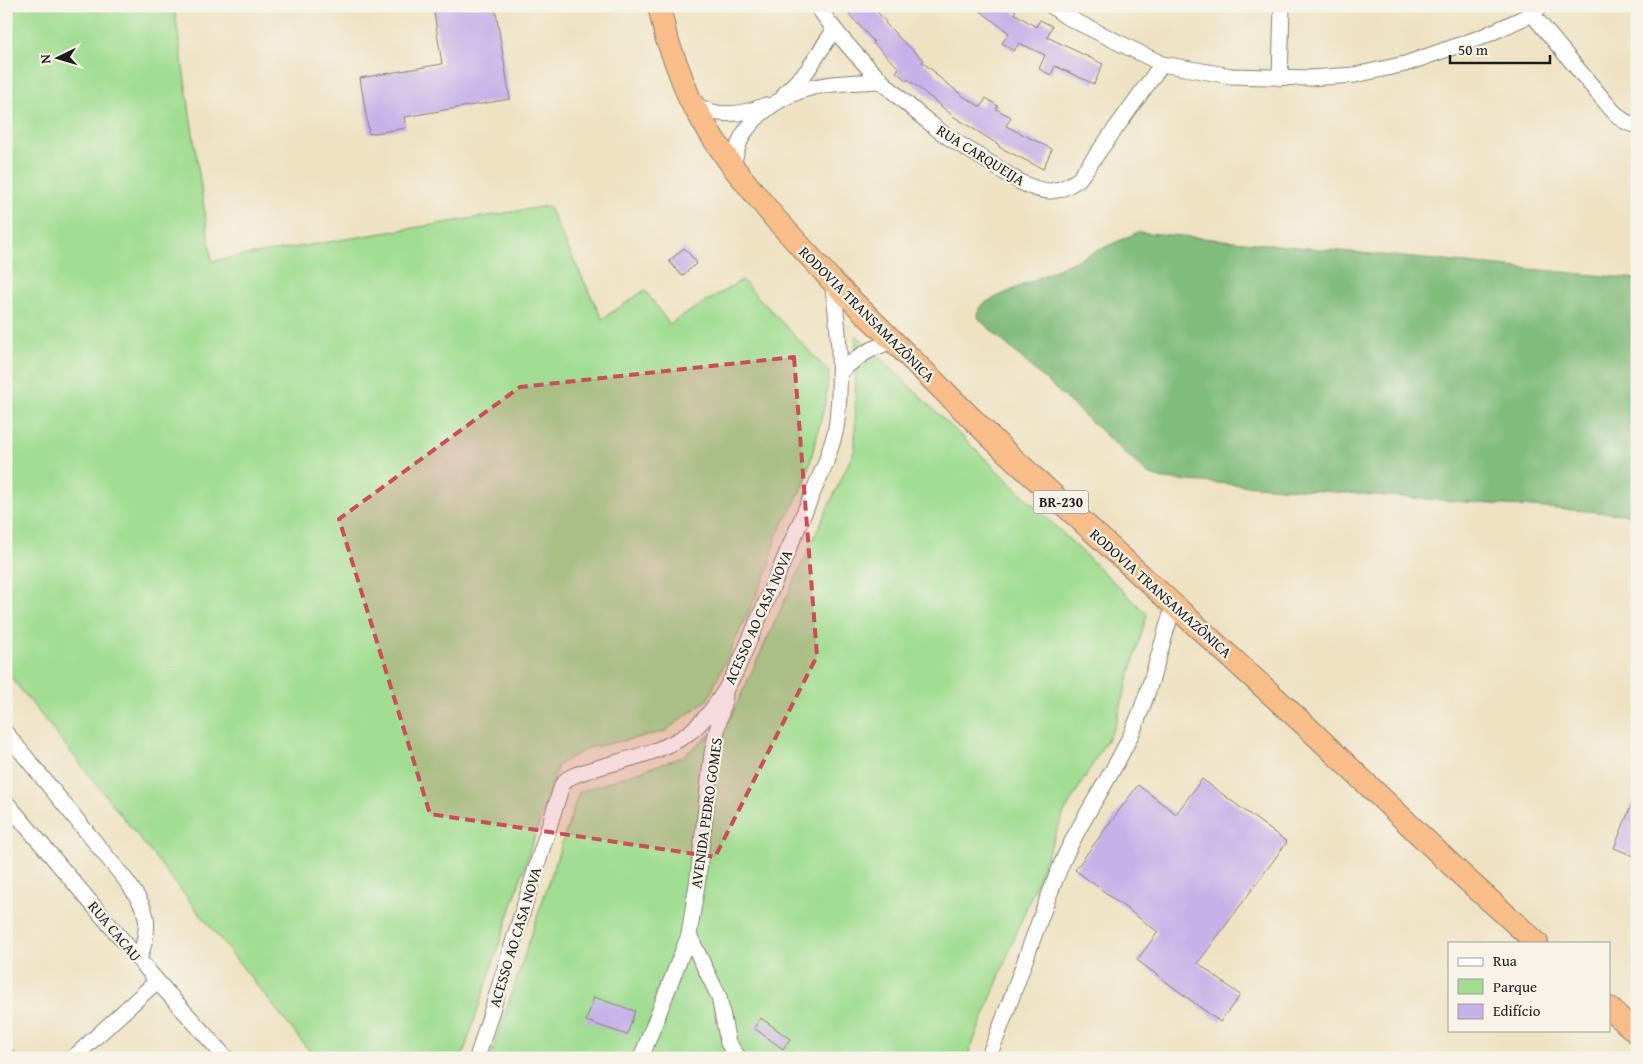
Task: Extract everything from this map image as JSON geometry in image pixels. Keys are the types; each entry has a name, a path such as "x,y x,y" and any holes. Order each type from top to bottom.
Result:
{"highway":[{"name":"RODOVIA TRANSAMAZÔNICA","path":"659,6 666,37 690,100 713,138 732,167 772,216 832,282 1005,451 1306,726 1464,877 1536,942"},
{"path":"1610,1009 1637,1034"}],"street":[{"name":"RUA CARQUEIJA","path":"817,6 834,30 881,81 937,129 1028,185 1040,190 1052,191 1067,187 1079,179 1162,64"},
{"path":"1052,6 1065,16 1162,64 1231,76 1280,78 1355,75 1405,64 1482,37 1536,10 1612,110 1621,120 1637,125"},
{"path":"1280,78 1282,6"},
{"path":"732,167 736,149 750,124 807,71 834,30"},
{"path":"690,100 698,106 722,114 744,112 810,87 848,82 881,81"},
{"name":"ACESSO AO CASA NOVA","path":"477,1058 562,785 567,779 575,775 667,745 684,736 702,721 725,691 737,669 826,462 837,422 839,373 835,300 832,282"},
{"path":"839,373 855,358 893,341"},
{"path":"988,1058 1076,832 1125,748 1140,716 1174,604"},
{"name":"AVENIDA PEDRO GOMES","path":"641,1058 689,935 698,878 712,753 725,691"},
{"path":"6,733 125,879 142,903 147,920 145,939 139,960"},
{"name":"RUA CACAU","path":"8,806 157,981 226,1058"},
{"path":"689,935 719,997 728,1043 739,1058"},
{"path":"74,1058 157,981"},
{"path":"6,1055 9,1058"}],"highlighted area":[{"path":"794,357 817,656 715,857 430,814 339,519 520,387"}],"green space":[{"path":"6,6 174,6 212,261 548,206 602,319 645,290 669,324 742,280 829,372 825,404 804,486 776,536 769,568 708,699 664,732 588,748 558,765 462,1058 315,1058 6,671"},
{"path":"1138,232 1637,279 1637,515 1163,479 1148,474 980,320 977,314 980,307 988,301"},
{"path":"856,335 1147,614 1115,726 1064,813 967,1058 490,1058 579,792 682,757 730,719 855,449"}],"building":[{"path":"433,6 495,6 510,99 404,117 406,128 369,134 360,78 442,64"},
{"path":"844,6 872,6 885,23 924,60 922,62 935,74 963,96 981,107 986,98 998,106 996,109 1011,117 1006,126 1052,149 1043,169 999,147 999,145 953,116 908,79 907,81 896,72 899,68 873,43"},
{"path":"974,6 1010,6 1016,11 1014,13 1036,27 1040,20 1052,26 1047,37 1103,64 1094,84 1055,66 1051,75 1039,69 1045,55 1019,43 1014,51 1002,43 1009,33"},
{"path":"684,248 697,263 682,276 669,261"},
{"path":"1202,779 1287,842 1198,963 1240,995 1220,1022 1137,960 1158,932 1075,870 1138,785 1176,814"},
{"path":"1636,794 1637,849 1634,856 1614,848"},
{"path":"594,997 635,1011 627,1035 586,1021"},
{"path":"761,1018 790,1039 783,1049 754,1028"}]}
